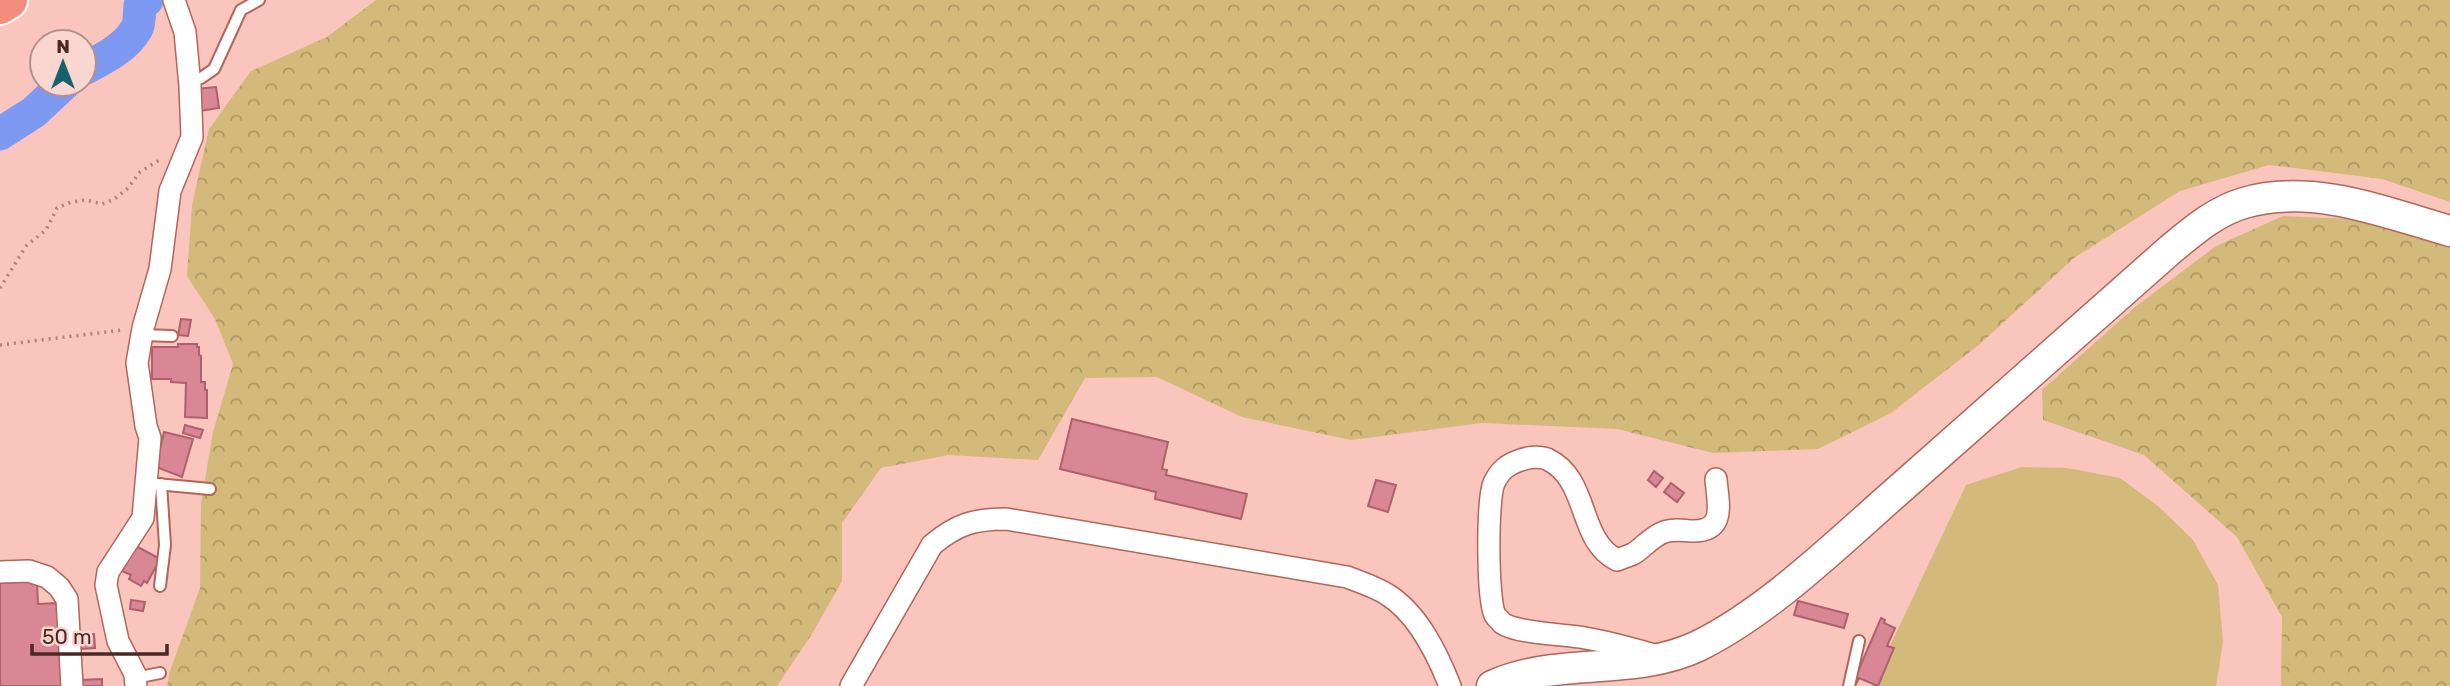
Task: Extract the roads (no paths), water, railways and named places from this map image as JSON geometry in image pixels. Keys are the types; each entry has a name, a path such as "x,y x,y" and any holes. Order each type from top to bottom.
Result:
{"highway":[{"path":"0,5 8,0"}],"street":[{"path":"136,682 127,656 118,641 106,585 108,572 143,518 154,484 150,439 137,363 160,269 170,191 190,142 190,82 178,10"},
{"path":"1492,686 1514,676 1567,667 1623,664 1663,657 1695,647 1728,629 1800,576 2171,249 2209,219 2242,203 2282,195 2325,198 2450,231"},
{"path":"1663,657 1585,637 1504,624 1495,615 1490,569 1490,496 1494,483 1504,468 1524,459 1544,457 1563,468 1575,487 1596,541 1606,554 1617,559 1633,554 1647,541 1664,533 1678,529 1706,530 1713,526 1719,516 1716,479"},
{"path":"851,686 932,544 950,529 985,519 1019,521 1347,577 1386,593 1405,607 1441,665 1450,686"},
{"path":"0,572 29,571 47,577 63,593 66,599 72,686"}],"lane":[{"path":"190,82 214,69 241,10 259,0"},
{"path":"143,332 172,336"},
{"path":"160,586 165,545 154,484 210,489"},
{"path":"110,609 126,633"},
{"path":"1850,686 1858,641"},
{"path":"136,682 160,673"}],"waterway":[{"path":"98,61 114,52 132,35 138,26 140,6 147,0"},
{"path":"0,134 34,112 49,98"}]}
